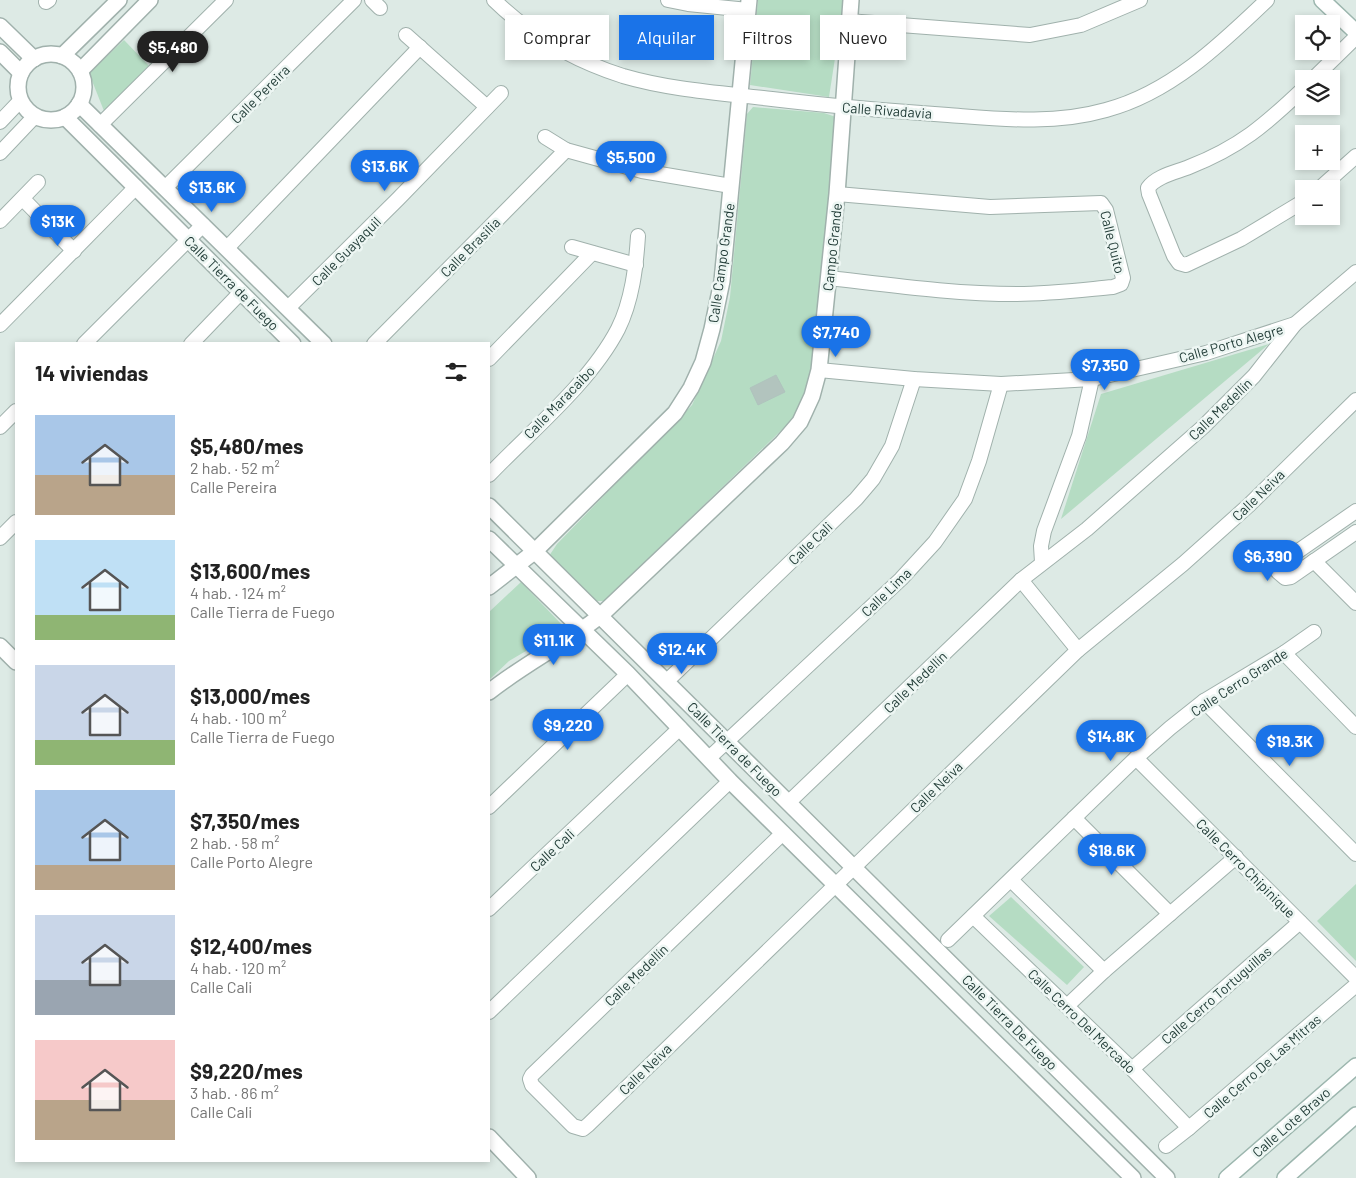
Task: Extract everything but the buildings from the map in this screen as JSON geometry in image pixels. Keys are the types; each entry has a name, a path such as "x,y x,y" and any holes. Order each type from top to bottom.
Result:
{"street":[{"path":"62,56 118,0"},
{"path":"80,71 150,0"},
{"path":"100,125 226,0"},
{"name":"Calle Pereira","path":"165,188 354,0"},
{"name":"Calle Rivadavia","path":"494,0 552,44 590,64 623,76 667,87 842,107 1033,121 1076,118 1132,102 1172,80 1200,60 1266,0"},
{"path":"668,0 688,4 749,5"},
{"name":"Campo Grande","path":"849,15 851,0"},
{"path":"906,25 1030,35 1081,25 1140,0"},
{"path":"1322,0 1356,32"},
{"name":"Calle Campo Grande","path":"490,586 534,552 675,413 691,388 703,362 722,282 749,5"},
{"path":"0,26 34,59"},
{"path":"406,35 487,107"},
{"path":"1322,70 1356,37"},
{"path":"227,248 420,47"},
{"path":"0,52 21,73"},
{"path":"48,54 62,56 72,62 80,71 83,88 79,104 65,117 50,120 36,116 26,110 20,100 18,87 21,73 34,59 48,54"},
{"name":"Campo Grande","path":"600,616 782,443 800,422 812,396 819,370 829,278 837,194 845,60"},
{"name":"Calle Guayaquil","path":"288,308 501,93"},
{"path":"1295,97 1268,123 1247,139 1209,159 1157,180 1148,188 1174,256 1179,263 1186,265 1242,239 1295,207"},
{"path":"0,122 20,100"},
{"name":"Calle Tierra de Fuego","path":"79,104 322,342"},
{"path":"0,153 36,116"},
{"name":"Calle Tierra de Fuego","path":"65,117 292,342"},
{"path":"545,137 566,150 642,171 731,186"},
{"name":"Calle Brasilia","path":"376,342 566,150"},
{"path":"1329,180 1356,156"},
{"path":"0,221 38,182"},
{"path":"0,325 136,187"},
{"name":"Calle Quito","path":"829,278 974,293 1017,294 1112,287 1121,284 1124,278 1106,210 1101,204 990,207 837,194"},
{"path":"23,199 74,251"},
{"path":"86,342 203,225"},
{"name":"Calle Maracaibo","path":"490,474 586,376 603,354 618,328 630,295 636,265 638,236"},
{"path":"572,247 636,265"},
{"path":"490,358 592,253"},
{"name":"Calle Porto Alegre","path":"819,370 914,379 1001,384 1092,379 1206,353 1295,324 1356,272"},
{"path":"193,342 242,292"},
{"name":"Calle Medellín","path":"789,802 1021,580 1095,523 1203,427 1254,376 1295,324"},
{"name":"Calle Cali","path":"667,681 856,499 868,485 892,446 914,379"},
{"path":"1042,562 1041,546 1044,532 1079,436 1092,379"},
{"name":"Calle Lima","path":"709,758 900,579 935,542 965,499 979,461 1001,384"},
{"name":"Calle Neiva","path":"532,1075 530,1079 532,1085 573,1126 583,1129 1078,650 1183,564 1249,505 1356,400"},
{"path":"0,427 15,412"},
{"name":"Calle Tierra de Fuego","path":"490,507 854,866"},
{"path":"1356,511 1281,563 1278,572 1285,578 1291,577 1356,532"},
{"path":"0,538 15,523"},
{"name":"Calle Tierra de Fuego","path":"490,540 628,674 730,781 836,883"},
{"path":"1314,561 1356,603"},
{"path":"1021,580 1078,650"},
{"path":"490,691 583,630 600,616"},
{"name":"Calle Cerro Grande","path":"948,940 1136,758 1204,701 1284,653 1314,632"},
{"path":"0,646 15,661"},
{"path":"1284,653 1356,727"},
{"path":"490,806 628,674"},
{"path":"1204,701 1356,854"},
{"name":"Calle Cali","path":"490,908 680,728"},
{"name":"Calle Cerro Chipinique","path":"1136,758 1356,978"},
{"path":"490,1011 730,781"},
{"path":"1074,818 1170,914"},
{"name":"Calle Medellín","path":"532,1075 783,833"},
{"path":"1067,1006 1104,971 1236,857"},
{"name":"Calle Tierra De Fuego","path":"854,866 1167,1178"},
{"path":"1011,880 1104,971"},
{"name":"Calle Tierra De Fuego","path":"836,883 1133,1178"},
{"name":"Calle Cerro Del Mercado","path":"973,916 1132,1069 1189,1128"},
{"name":"Calle Cerro Tortuguillas","path":"1132,1069 1300,922"},
{"name":"Calle Cerro De Las Mitras","path":"1166,1146 1356,985"},
{"name":"Calle Lote Bravo","path":"1227,1178 1356,1066"},
{"path":"1285,1178 1356,1115"},
{"path":"490,1138 528,1178"}],"green space":[{"path":"758,0 844,0 842,15 820,15 820,60 835,60 829,97 750,85 752,60 810,60 810,15 757,15"},
{"path":"124,40 150,67 104,111 89,73"},
{"path":"753,107 824,113 836,117 813,366 807,389 792,420 604,601 593,601 549,556 557,544 692,405 721,341 730,297 747,114"},
{"path":"1269,344 1061,519 1101,394"},
{"path":"521,582 565,628 509,661 490,679 490,611"},
{"path":"1356,884 1356,961 1317,921"},
{"path":"1011,897 1084,967 1067,985 989,916"}]}
